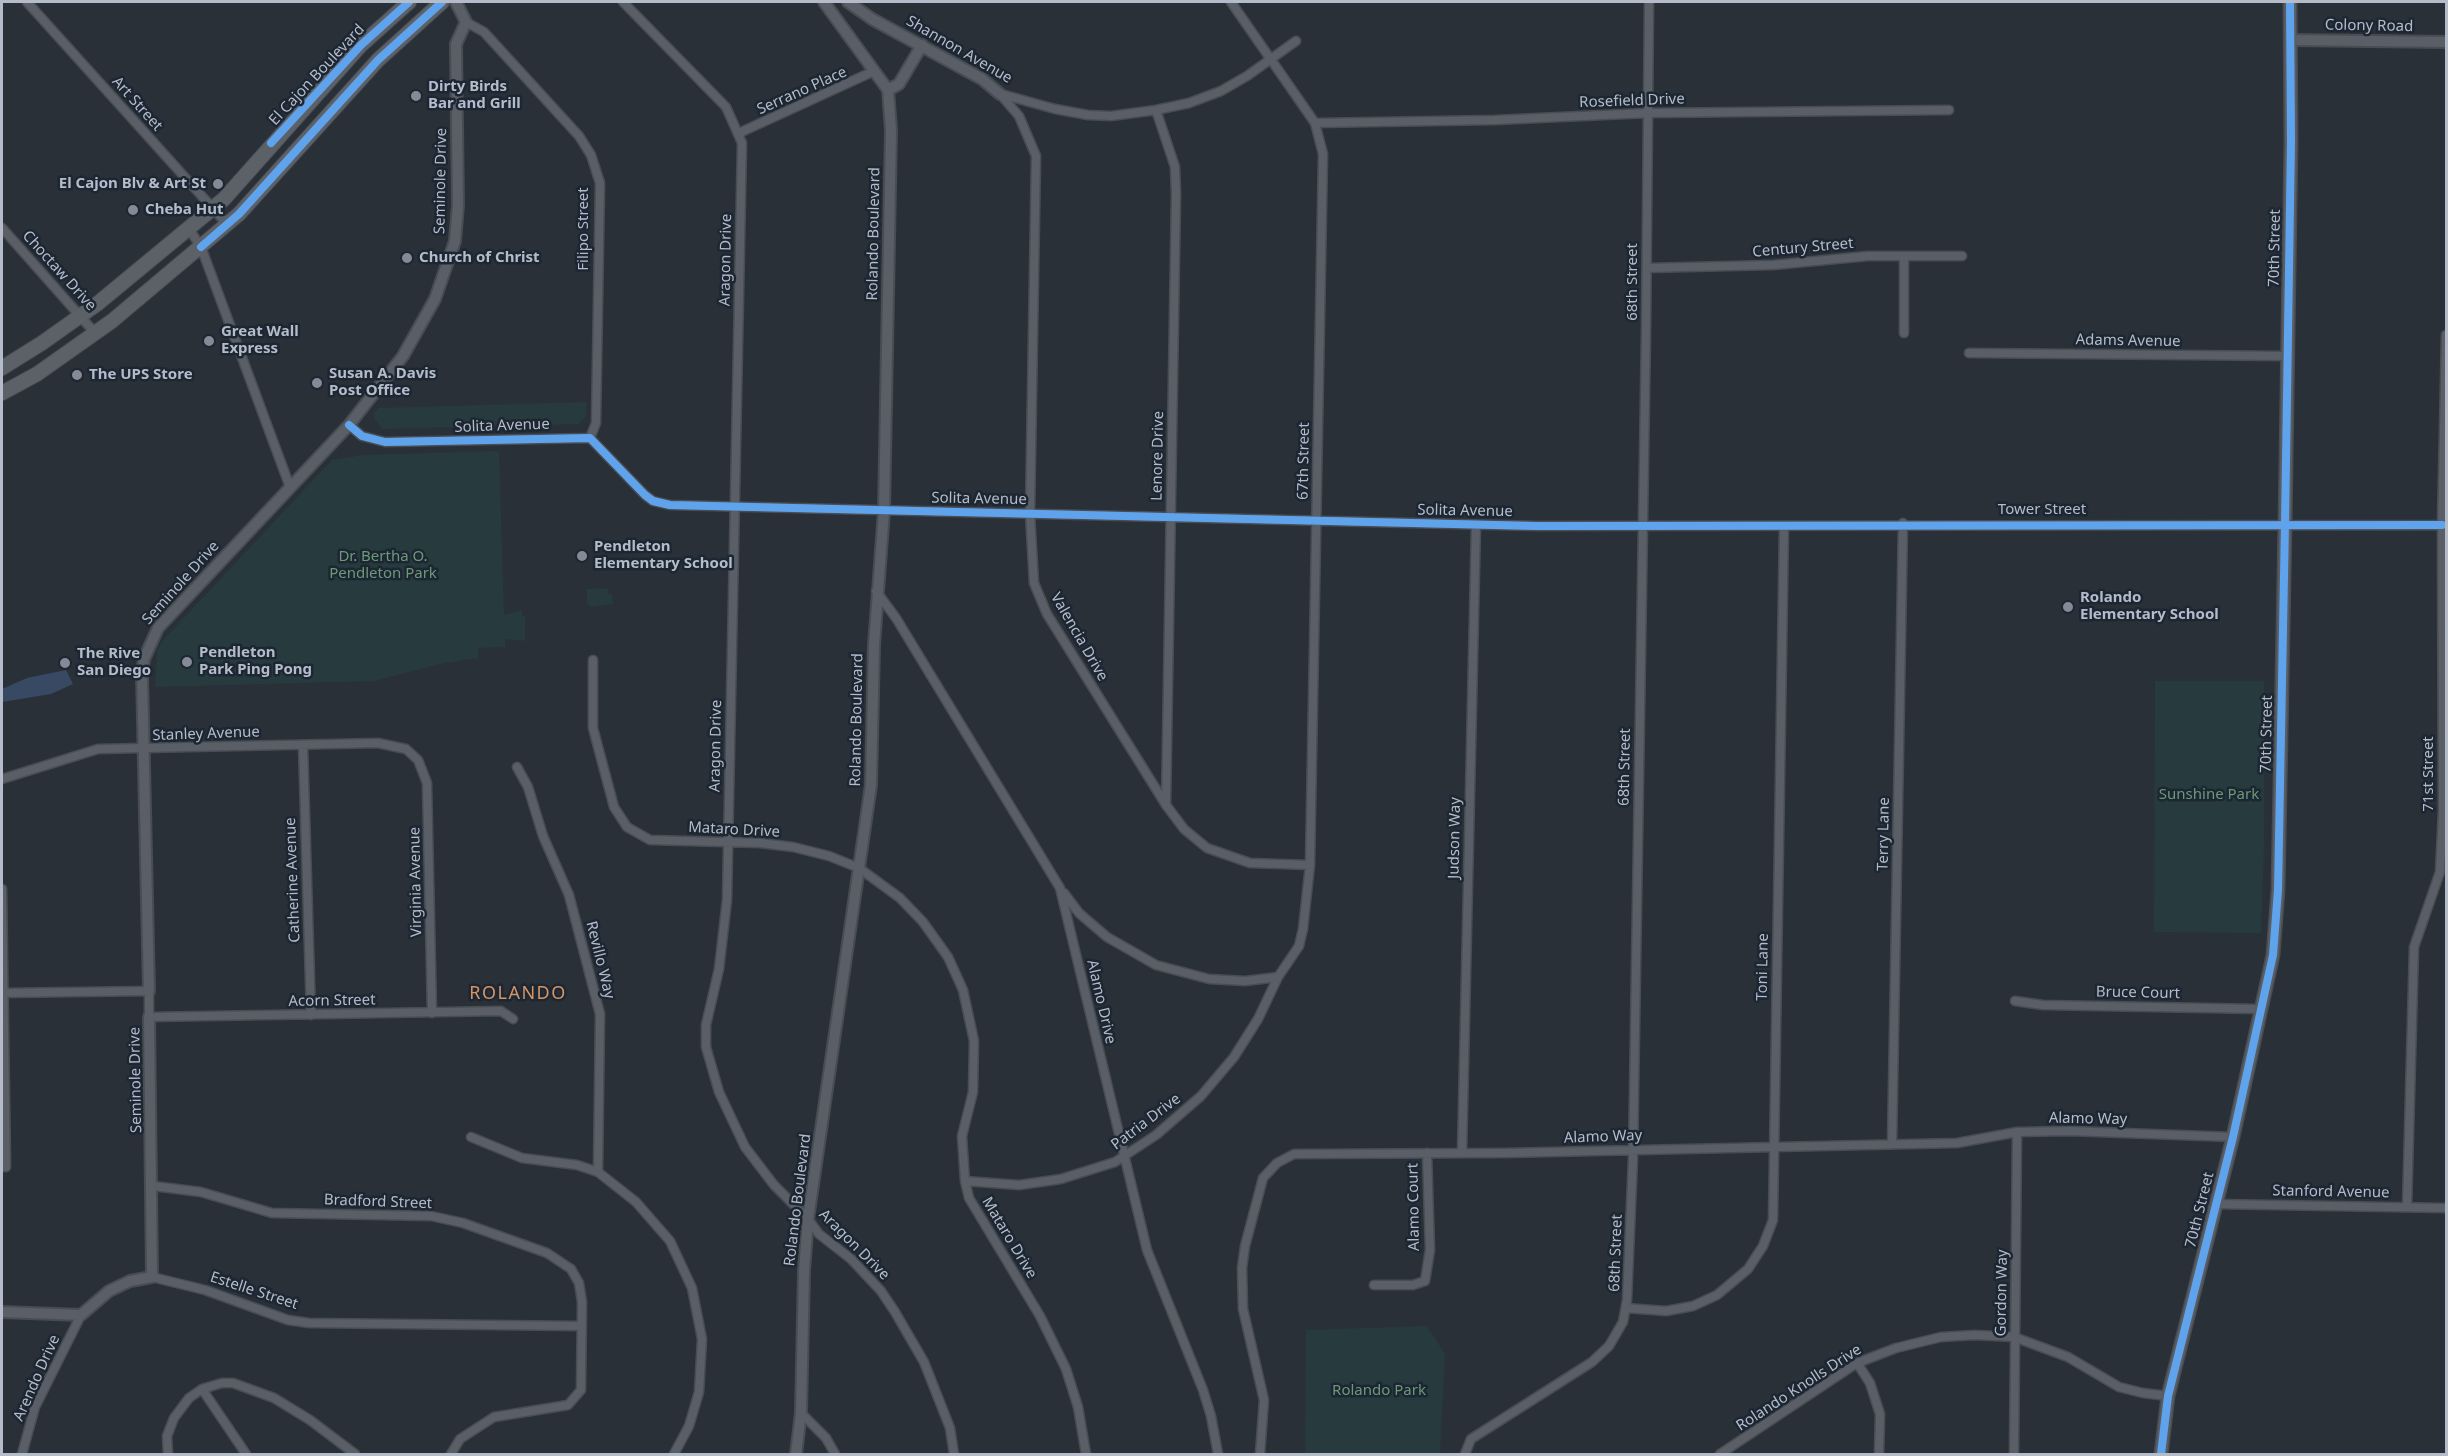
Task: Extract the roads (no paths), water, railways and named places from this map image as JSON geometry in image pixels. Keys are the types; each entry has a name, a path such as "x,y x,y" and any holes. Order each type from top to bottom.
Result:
{"main road":[{"name":"El Cajon Boulevard","path":"2,368 81,316 213,208 361,45 409,2"},
{"path":"2,393 37,374 95,333 227,224 378,60 442,2"},
{"name":"70th Street","path":"2161,1455 2168,1396 2215,1204 2234,1137 2273,955 2278,890 2285,524 2290,2"}],"street":[{"name":"Art Street","path":"27,2 227,224"},
{"name":"Filipo Street","path":"456,2 466,22 484,32 579,136 591,155 600,183 596,423 590,438"},
{"name":"Aragon Drive","path":"623,2 726,107 742,143 727,900 719,969 706,1025 706,1047 719,1092 745,1147 774,1185 808,1219 819,1234 851,1259 881,1291 895,1312 924,1362 950,1428 954,1455"},
{"path":"824,2 888,90 899,84 922,45"},
{"name":"Shannon Avenue","path":"848,2 872,19 982,79 1000,94 1055,109 1088,115 1111,116 1156,110 1190,102 1221,91 1296,41"},
{"name":"67th Street","path":"1231,2 1315,123 1323,154 1310,865 1299,946 1278,977"},
{"name":"68th Street","path":"1465,1455 1471,1439 1592,1362 1609,1346 1623,1322 1626,1308 1633,1150 1649,2"},
{"name":"Seminole Drive","path":"152,1277 153,1186 142,675 144,659 158,628 349,425 420,330 435,299 455,242 458,205 456,44 466,22"},
{"name":"Colony Road","path":"2291,40 2446,42"},
{"name":"Serrano Place","path":"739,133 874,71"},
{"name":"Rolando Boulevard","path":"796,1455 801,1413 804,1271 808,1219 871,785 876,591 884,511 891,130 888,90"},
{"name":"Valencia Drive","path":"1000,94 1019,116 1036,156 1030,514 1034,584 1047,614 1166,805 1184,829 1208,848 1250,863 1310,865"},
{"name":"Lenore Drive","path":"1156,110 1175,167 1176,194 1166,805"},
{"name":"Rosefield Drive","path":"1315,123 1495,120 1648,113 1950,110"},
{"name":"Choctaw Drive","path":"2,228 95,333"},
{"path":"189,229 201,247 290,487"},
{"name":"Century Street","path":"1647,268 1773,265 1868,255 1962,256"},
{"path":"1904,256 1904,333"},
{"name":"71st Street","path":"2407,1207 2414,947 2440,872 2442,525 2446,335"},
{"name":"Adams Avenue","path":"1969,353 2287,356"},
{"name":"Solita Avenue","path":"349,425 362,436 385,442 590,438 653,501 670,505 1642,527"},
{"name":"Tower Street","path":"1642,527 1903,523 2442,525"},
{"name":"Terry Lane","path":"1892,1144 1903,523"},
{"name":"Judson Way","path":"1462,1153 1476,525"},
{"name":"Toni Lane","path":"1626,1308 1666,1311 1693,1306 1728,1287 1748,1269 1763,1246 1773,1220 1784,526"},
{"name":"Alamo Drive","path":"876,591 896,618 1060,888 1147,1250 1203,1390 1211,1416 1218,1455"},
{"name":"Mataro Drive","path":"593,660 593,728 611,797 622,820 634,832 650,840 794,847 829,856 859,868 900,898 923,922 948,957 963,990 972,1024 975,1058 972,1092 962,1136 965,1181 969,1198 1040,1316 1066,1368 1078,1407 1086,1455"},
{"name":"Stanley Avenue","path":"2,779 98,749 385,743 413,753"},
{"name":"Catherine Avenue","path":"303,745 310,1015"},
{"name":"Virginia Avenue","path":"413,753 422,766 427,783 432,1013"},
{"name":"Revillo Way","path":"517,766 528,787 543,836 569,896 600,1014 598,1172"},
{"path":"1060,888 1079,912 1107,938 1156,965 1209,979 1245,981 1278,977"},
{"path":"2,889 4,1167"},
{"name":"Patria Drive","path":"965,1181 1019,1185 1050,1181 1097,1169 1124,1157 1173,1122 1220,1076 1252,1029 1278,977"},
{"path":"3,993 149,992"},
{"name":"Bruce Court","path":"2015,1002 2037,1005 2260,1009"},
{"name":"Acorn Street","path":"149,1017 501,1011 513,1019"},
{"name":"Alamo Way","path":"1260,1455 1264,1400 1243,1309 1242,1268 1263,1178 1276,1163 1294,1154 1305,1152 1462,1153 1957,1143 2017,1132 2069,1131 2234,1137"},
{"name":"Gordon Way","path":"2014,1455 2017,1132"},
{"path":"471,1137 522,1158 577,1165 598,1172 636,1202 660,1227 686,1272 697,1304 702,1339 700,1383 689,1426 674,1455"},
{"name":"Alamo Court","path":"1374,1285 1413,1285 1425,1281 1430,1250 1427,1153"},
{"name":"Bradford Street","path":"153,1186 201,1192 272,1213 431,1216 463,1222 547,1253 567,1265 579,1283 582,1302 583,1381 576,1397 568,1405 494,1417 460,1439 451,1455"},
{"name":"Stanford Avenue","path":"2215,1204 2446,1208"},
{"name":"Estelle Street","path":"81,1315 109,1291 130,1281 152,1277 205,1290 288,1320 309,1323 581,1326"},
{"path":"2,1312 81,1315"},
{"name":"Arendo Drive","path":"22,1455 35,1407 81,1315"},
{"name":"Rolando Knolls Drive","path":"1720,1455 1857,1363 1896,1348 1941,1337 2014,1337 2068,1357 2119,1387 2143,1394 2168,1396"},
{"path":"1857,1363 1870,1383 1880,1413 1879,1455"},
{"path":"168,1455 167,1436 174,1418 189,1398 202,1389 222,1383 232,1383 274,1398 310,1420 355,1455"},
{"path":"202,1389 246,1455"},
{"path":"801,1413 811,1420 826,1438 834,1455"}],"water":[{"path":"66,670 73,684 51,694 2,702 2,689 27,678"}],"place":[{"name":"Dirty Birds Bar and Grill","path":"416,96"},
{"name":"El Cajon Blv & Art St","path":"218,184"},
{"name":"Cheba Hut","path":"133,210"},
{"name":"Church of Christ","path":"407,258"},
{"name":"Great Wall Express","path":"209,341"},
{"name":"The UPS Store","path":"77,375"},
{"name":"Susan A. Davis Post Office","path":"317,383"},
{"name":"Pendleton Elementary School","path":"582,556"},
{"name":"Rolando Elementary School","path":"2068,607"},
{"name":"Pendleton Park Ping Pong","path":"187,662"},
{"name":"The Rive San Diego","path":"65,663"}],"district":[{"name":"ROLANDO","path":"518,994"}],"park label":[{"name":"Dr. Bertha O. Pendleton Park","path":"383,566"},
{"name":"Sunshine Park","path":"2209,795"},
{"name":"Rolando Park","path":"1379,1391"}]}
